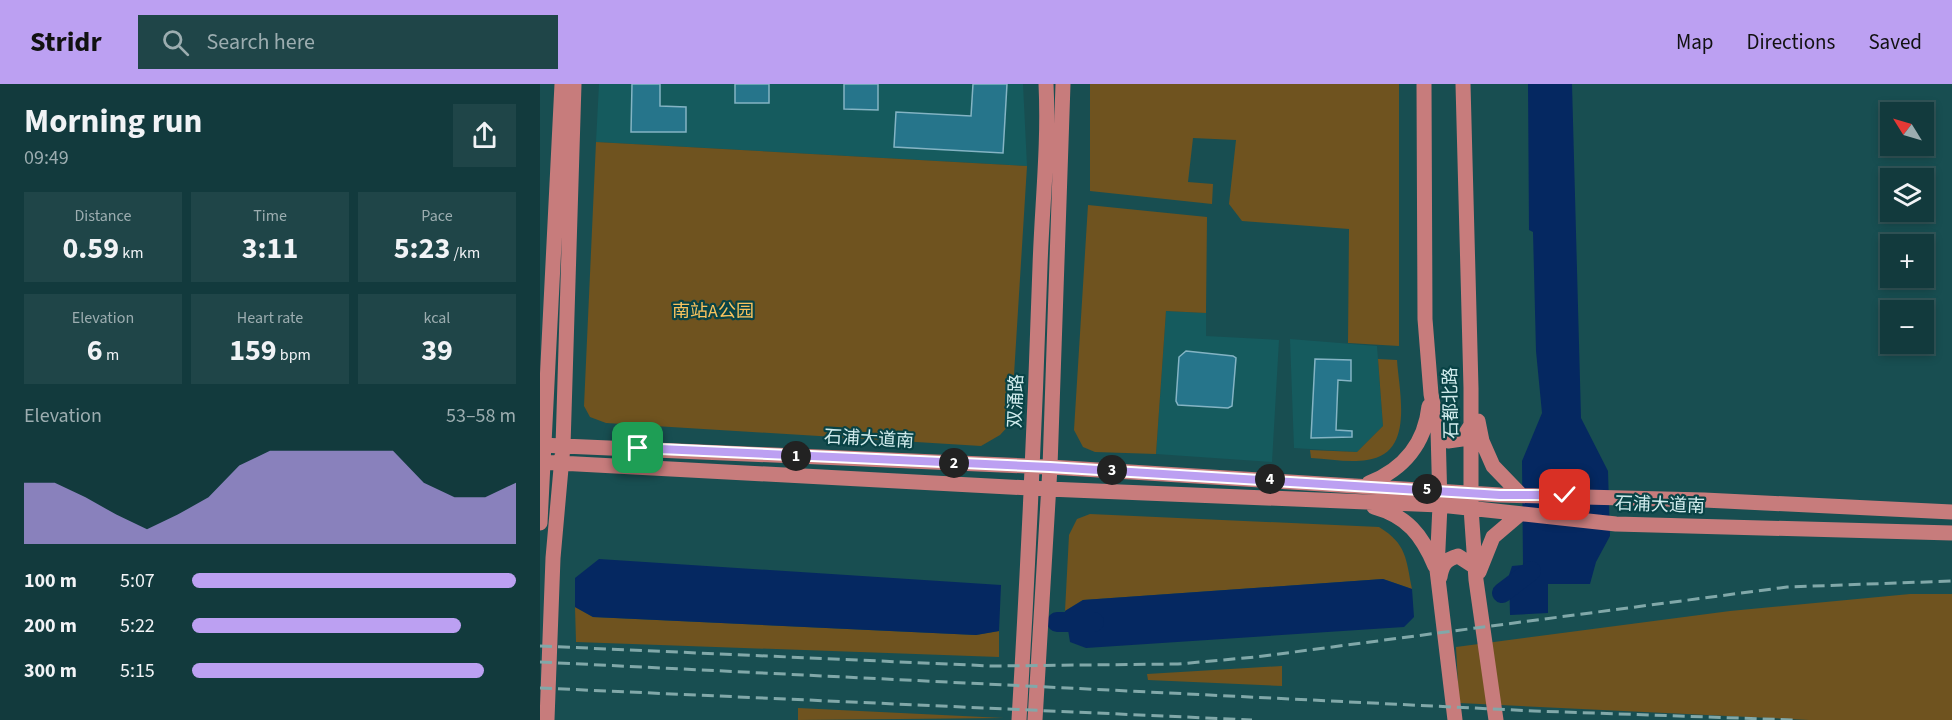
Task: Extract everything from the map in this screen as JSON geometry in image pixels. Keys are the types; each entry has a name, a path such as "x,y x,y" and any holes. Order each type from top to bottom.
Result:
{"street":[{"path":"540,523 541,462 562,84"},
{"path":"547,720 553,558 563,446 574,84"},
{"name":"双涌路","path":"1019,720 1034,467 1041,242 1048,132 1046,84"},
{"name":"双涌路","path":"1035,720 1050,467 1063,84"},
{"name":"石都北路","path":"1424,84 1425,319 1431,394"},
{"name":"石都北路","path":"1463,84 1471,388 1471,508 1475,573 1496,720"},
{"path":"1438,576 1449,558 1458,556 1475,573 1493,537 1520,514 1514,507 1515,499 1520,494 1493,466 1482,441 1471,388"},
{"path":"1431,394 1438,430 1440,497 1438,576 1455,720"},
{"path":"1366,485 1397,469 1420,441 1427,423 1431,394"},
{"path":"1438,430 1448,441 1455,441 1462,439 1471,425"},
{"name":"石浦大道南","path":"542,445 1050,467 1366,485 1440,497 1471,508 1616,524 1952,533"},
{"name":"石浦大道南","path":"541,462 1048,489 1353,502 1472,493 1952,512"},
{"path":"1323,482 1334,490 1334,494 1325,501"},
{"path":"1353,502 1389,511 1415,529 1438,576"}],"shaded area":[{"path":"599,84 1023,84 1027,166 596,142"},
{"path":"1166,311 1206,313 1206,336 1279,340 1272,462 1156,454"},
{"path":"1290,339 1377,346 1383,426 1357,452 1294,448"}],"green space":[{"path":"1090,84 1399,84 1399,346 1348,343 1349,229 1242,221 1229,204 1236,140 1193,138 1188,182 1213,184 1212,204 1090,191"},
{"name":"南站A公园","path":"596,142 1027,166 1011,423 1000,435 981,446 606,423 590,417 584,406"},
{"path":"1088,205 1207,217 1206,313 1166,311 1156,454 1095,452 1083,447 1074,430"},
{"path":"1378,359 1397,360 1401,420 1392,446 1382,455 1367,460 1311,458 1310,450 1357,452 1383,426"},
{"path":"1090,514 1379,527 1395,540 1404,553 1412,589 1383,579 1083,600 1065,611 1069,535 1077,519"},
{"path":"1910,594 1952,594 1952,720 1809,720 1459,703 1456,647 1730,611"},
{"path":"575,607 593,617 976,635 999,631 999,657 576,642"},
{"path":"1282,666 1282,686 1148,680 1147,674"},
{"path":"798,708 1004,718 798,720"}],"water":[{"path":"1528,84 1572,84 1581,418 1608,471 1610,536 1596,562 1590,584 1548,584 1548,613 1510,615 1509,575 1512,566 1523,565 1522,461 1542,413 1536,351 1533,232 1529,230"},
{"path":"599,559 1001,585 999,631 976,635 593,617 575,607 575,578"},
{"path":"1383,579 1412,589 1414,617 1404,627 1086,648 1070,642 1065,611 1083,600"}],"building":[{"path":"632,84 660,84 660,106 686,107 686,132 631,132"},
{"path":"735,84 769,84 769,103 735,103"},
{"path":"844,84 878,84 878,110 844,109"},
{"path":"973,84 1007,84 1003,153 894,147 896,112 971,116"},
{"path":"1186,351 1236,358 1232,406 1228,408 1178,405 1176,401 1179,357"},
{"path":"1315,359 1351,360 1351,381 1338,380 1336,430 1352,431 1352,437 1311,438"}],"waterway":[{"path":"1502,593 1531,571"},
{"path":"1057,622 1094,622"}],"railway":[{"path":"540,646 992,666 1178,664 1256,657 1787,587 1952,581"},
{"path":"540,662 1534,711 1795,720"},
{"path":"540,688 1252,720"}],"route":[{"path":"638,448 1050,467 1439,489 1500,495 1565,495"}]}
